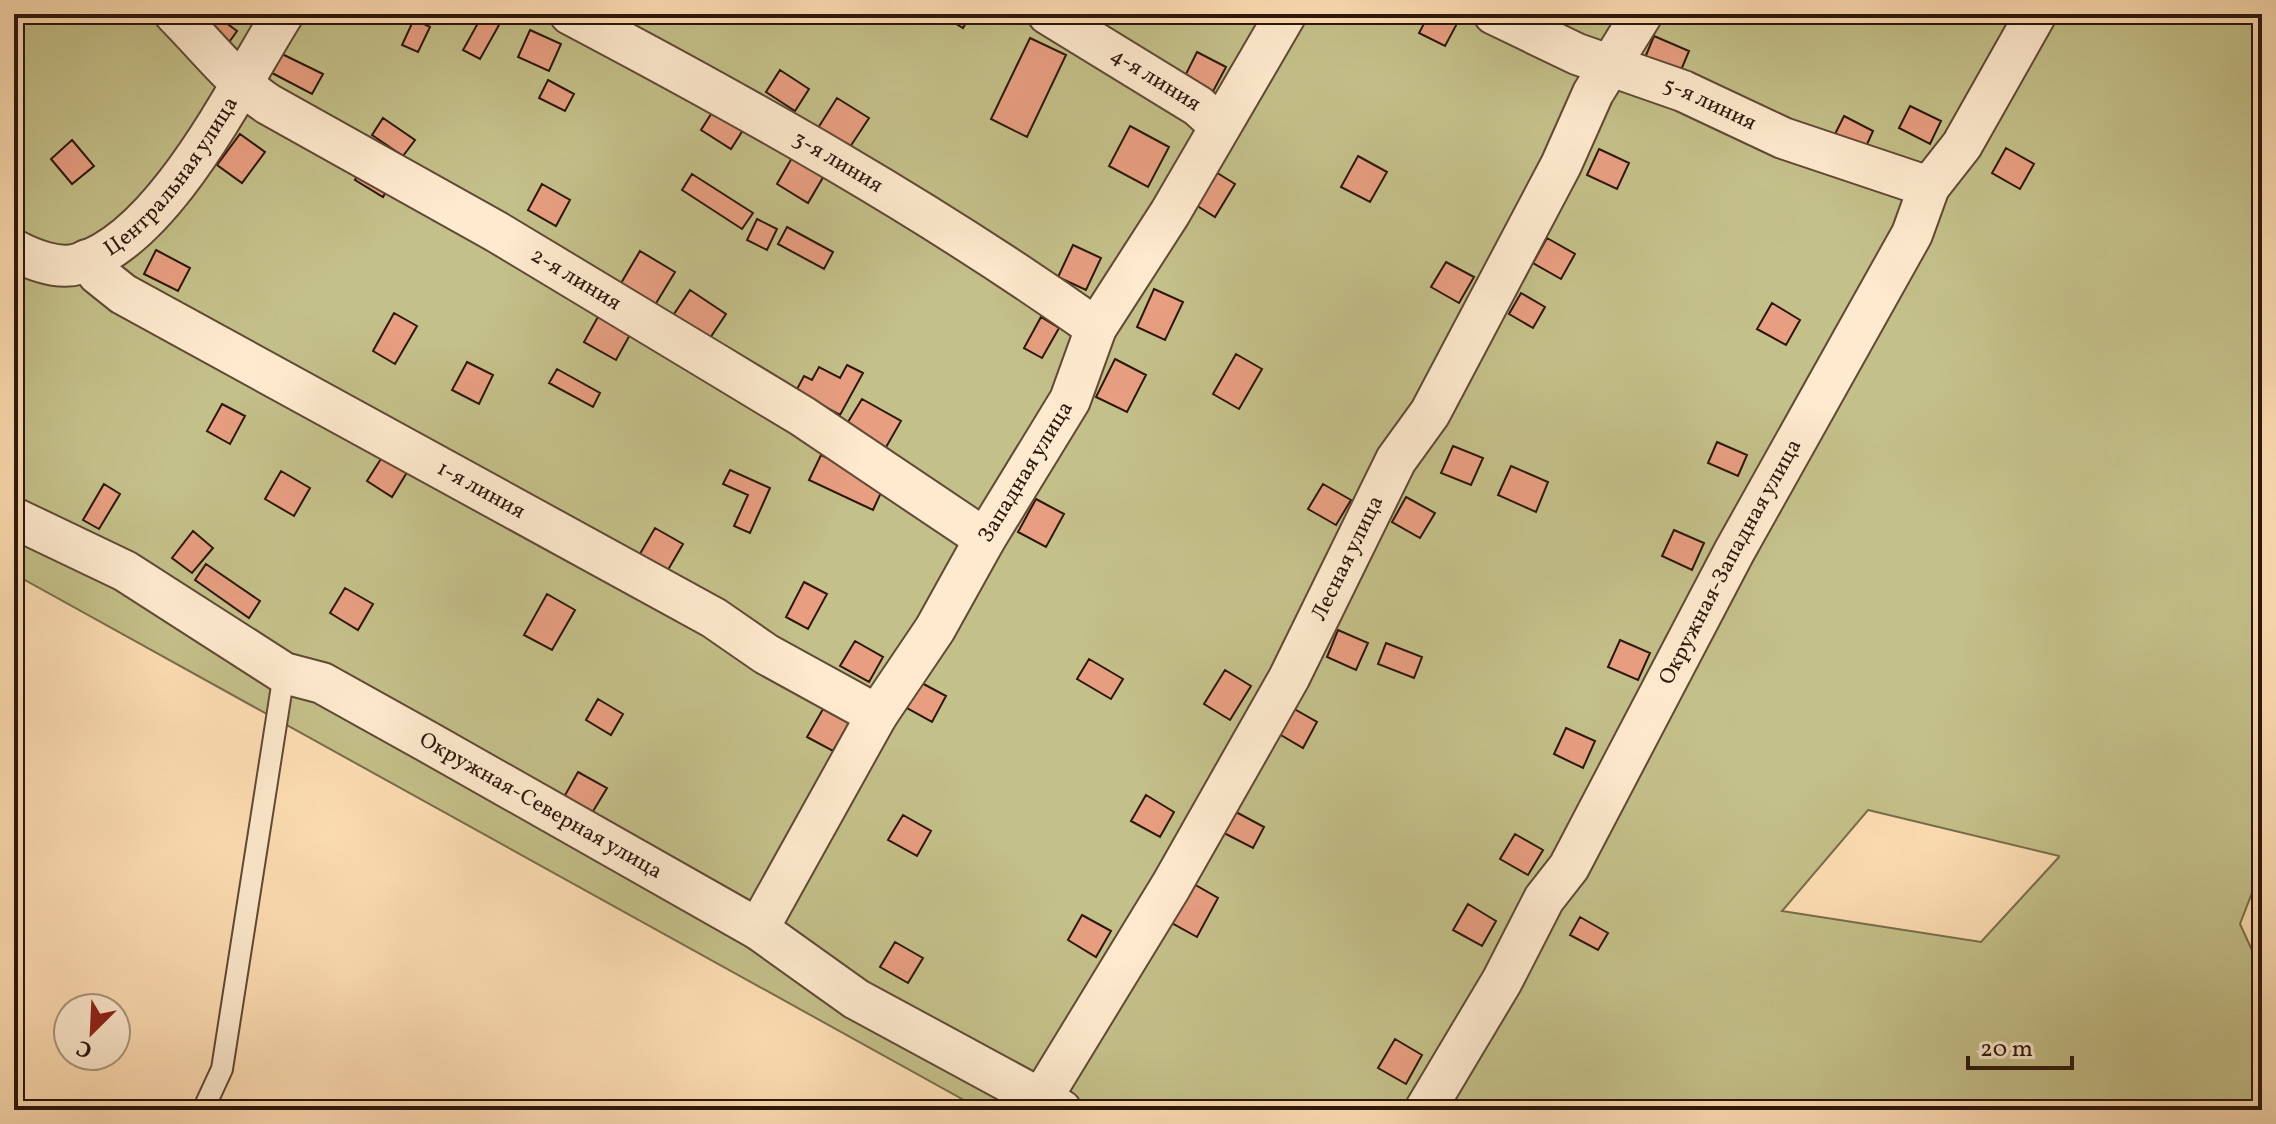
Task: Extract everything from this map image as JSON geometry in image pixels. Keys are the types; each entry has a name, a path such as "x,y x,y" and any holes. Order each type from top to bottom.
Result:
{"street":[{"name":"2-я линия","path":"175,14 213,51 239,85 497,232 728,371 985,539"},
{"name":"Центральная улица","path":"14,250 34,260 75,265 112,250 151,215 184,174 283,14"},
{"name":"3-я линия","path":"570,14 676,69 865,180 1033,284 1096,328"},
{"name":"4-я линия","path":"1048,14 1198,106 1219,125"},
{"name":"Западная улица","path":"758,929 877,715 935,629 985,539 1070,400 1096,328 1170,213 1286,14"},
{"name":"5-я линия","path":"1494,14 1610,68 1683,91 1783,138 1929,187"},
{"name":"Лесная улица","path":"1051,1104 1289,678 1396,460 1430,413 1561,165 1593,93 1642,14"},
{"name":"Окружная-Западная улица","path":"1425,1110 1502,981 1544,899 1569,867 1734,552 1912,234 1929,187 1962,145 2036,14"},
{"name":"1-я линия","path":"87,260 123,294 714,618 766,654 877,715"},
{"name":"Окружная-Северная улица","path":"14,518 125,571 284,673 322,683 758,929 856,999 1051,1104"}],"lane":[{"path":"203,1110 222,1069 284,673"}],"shaded area":[{"path":"14,14 2262,14 2262,867 2240,924 2262,972 2262,1110 982,1110 14,574","holes":["1868,810 2059,856 1981,942 1782,911"]}],"building":[{"path":"202,14 214,14 237,31 225,48"},
{"path":"483,14 504,16 480,59 463,50"},
{"path":"940,14 971,14 963,28"},
{"path":"1429,14 1453,14 1460,18 1445,46 1419,33"},
{"path":"414,19 430,27 418,52 402,45"},
{"path":"530,30 561,44 549,71 518,57"},
{"path":"1654,36 1689,51 1679,75 1644,60"},
{"path":"1030,38 1066,55 1027,137 991,119"},
{"path":"1197,52 1226,67 1210,97 1182,82"},
{"path":"282,54 323,74 312,94 272,73"},
{"path":"780,70 809,89 795,111 766,92"},
{"path":"548,80 574,94 565,111 539,98"},
{"path":"837,98 869,118 850,147 818,128"},
{"path":"720,100 750,119 731,149 701,130"},
{"path":"1910,106 1941,121 1930,144 1899,128"},
{"path":"1844,116 1873,131 1865,149 1835,134"},
{"path":"383,118 415,140 403,156 372,135"},
{"path":"1130,126 1169,147 1148,187 1109,166"},
{"path":"240,134 265,152 242,183 217,165"},
{"path":"72,140 94,166 72,184 51,159"},
{"path":"2006,148 2034,164 2020,189 1992,173"},
{"path":"1599,149 1629,163 1617,189 1587,175"},
{"path":"793,156 825,174 808,203 777,184"},
{"path":"1358,156 1387,172 1370,202 1341,187"},
{"path":"362,168 390,185 383,197 355,180"},
{"path":"1211,169 1235,184 1215,217 1191,202"},
{"path":"692,174 753,213 742,229 682,190"},
{"path":"542,184 570,200 556,226 528,210"},
{"path":"757,219 777,229 767,250 747,240"},
{"path":"787,227 833,252 824,269 778,244"},
{"path":"1547,238 1575,254 1561,279 1533,263"},
{"path":"1073,245 1101,258 1086,290 1058,277"},
{"path":"156,250 190,268 178,291 144,274"},
{"path":"640,251 675,272 652,310 617,290"},
{"path":"1446,262 1474,277 1459,303 1431,287"},
{"path":"1154,289 1183,302 1165,340 1137,327"},
{"path":"690,290 726,314 706,344 670,320"},
{"path":"1521,293 1545,307 1533,328 1509,314"},
{"path":"1772,303 1800,320 1786,345 1757,329"},
{"path":"394,313 417,326 395,364 373,351"},
{"path":"599,315 631,333 616,360 584,342"},
{"path":"1041,317 1059,328 1042,358 1024,348"},
{"path":"1236,354 1262,369 1239,409 1213,394"},
{"path":"1115,359 1146,375 1127,412 1096,397"},
{"path":"467,362 493,375 479,404 452,390"},
{"path":"847,365 863,373 840,415 796,391 804,376 812,380 819,367 840,378"},
{"path":"557,369 600,393 593,407 549,383"},
{"path":"862,399 901,421 885,449 845,427"},
{"path":"222,404 245,416 230,444 207,431"},
{"path":"1717,442 1747,455 1738,476 1708,463"},
{"path":"1453,446 1483,458 1471,485 1441,473"},
{"path":"384,454 409,469 392,497 367,481"},
{"path":"821,455 885,484 873,510 809,480"},
{"path":"1511,466 1548,482 1536,512 1498,495"},
{"path":"730,470 770,488 750,533 734,526 748,495 723,484"},
{"path":"281,471 310,488 294,516 265,499"},
{"path":"104,484 120,494 99,529 83,520"},
{"path":"1323,484 1351,500 1336,525 1308,509"},
{"path":"1406,497 1435,513 1420,538 1392,522"},
{"path":"1036,499 1064,514 1046,547 1018,532"},
{"path":"655,528 683,544 665,575 637,559"},
{"path":"1674,530 1704,543 1692,570 1662,556"},
{"path":"193,531 213,548 192,573 172,558"},
{"path":"206,564 260,601 249,618 195,580"},
{"path":"804,582 827,594 808,629 786,617"},
{"path":"345,588 373,604 358,630 330,613"},
{"path":"547,594 575,610 552,650 524,635"},
{"path":"1338,630 1368,643 1356,670 1327,657"},
{"path":"1620,640 1650,653 1638,680 1608,667"},
{"path":"855,641 883,657 869,682 840,666"},
{"path":"1386,643 1422,657 1414,678 1378,664"},
{"path":"1089,659 1123,679 1111,699 1077,679"},
{"path":"1225,670 1251,686 1230,720 1204,704"},
{"path":"918,681 946,696 932,722 903,706"},
{"path":"598,699 623,714 611,735 586,720"},
{"path":"1289,706 1317,722 1303,748 1274,731"},
{"path":"823,709 849,723 833,751 807,737"},
{"path":"1566,728 1595,741 1583,768 1554,754"},
{"path":"578,772 607,788 592,813 564,797"},
{"path":"1146,795 1174,812 1160,837 1131,821"},
{"path":"1236,812 1264,827 1253,848 1224,833"},
{"path":"903,815 931,831 917,856 888,840"},
{"path":"1515,834 1543,850 1528,875 1500,859"},
{"path":"1192,883 1218,898 1197,937 1170,922"},
{"path":"1468,904 1496,921 1482,946 1453,930"},
{"path":"1082,915 1111,931 1096,957 1068,940"},
{"path":"1580,917 1608,933 1598,950 1570,935"},
{"path":"895,942 923,958 908,983 880,967"},
{"path":"1395,1039 1422,1055 1406,1084 1378,1068"}]}
